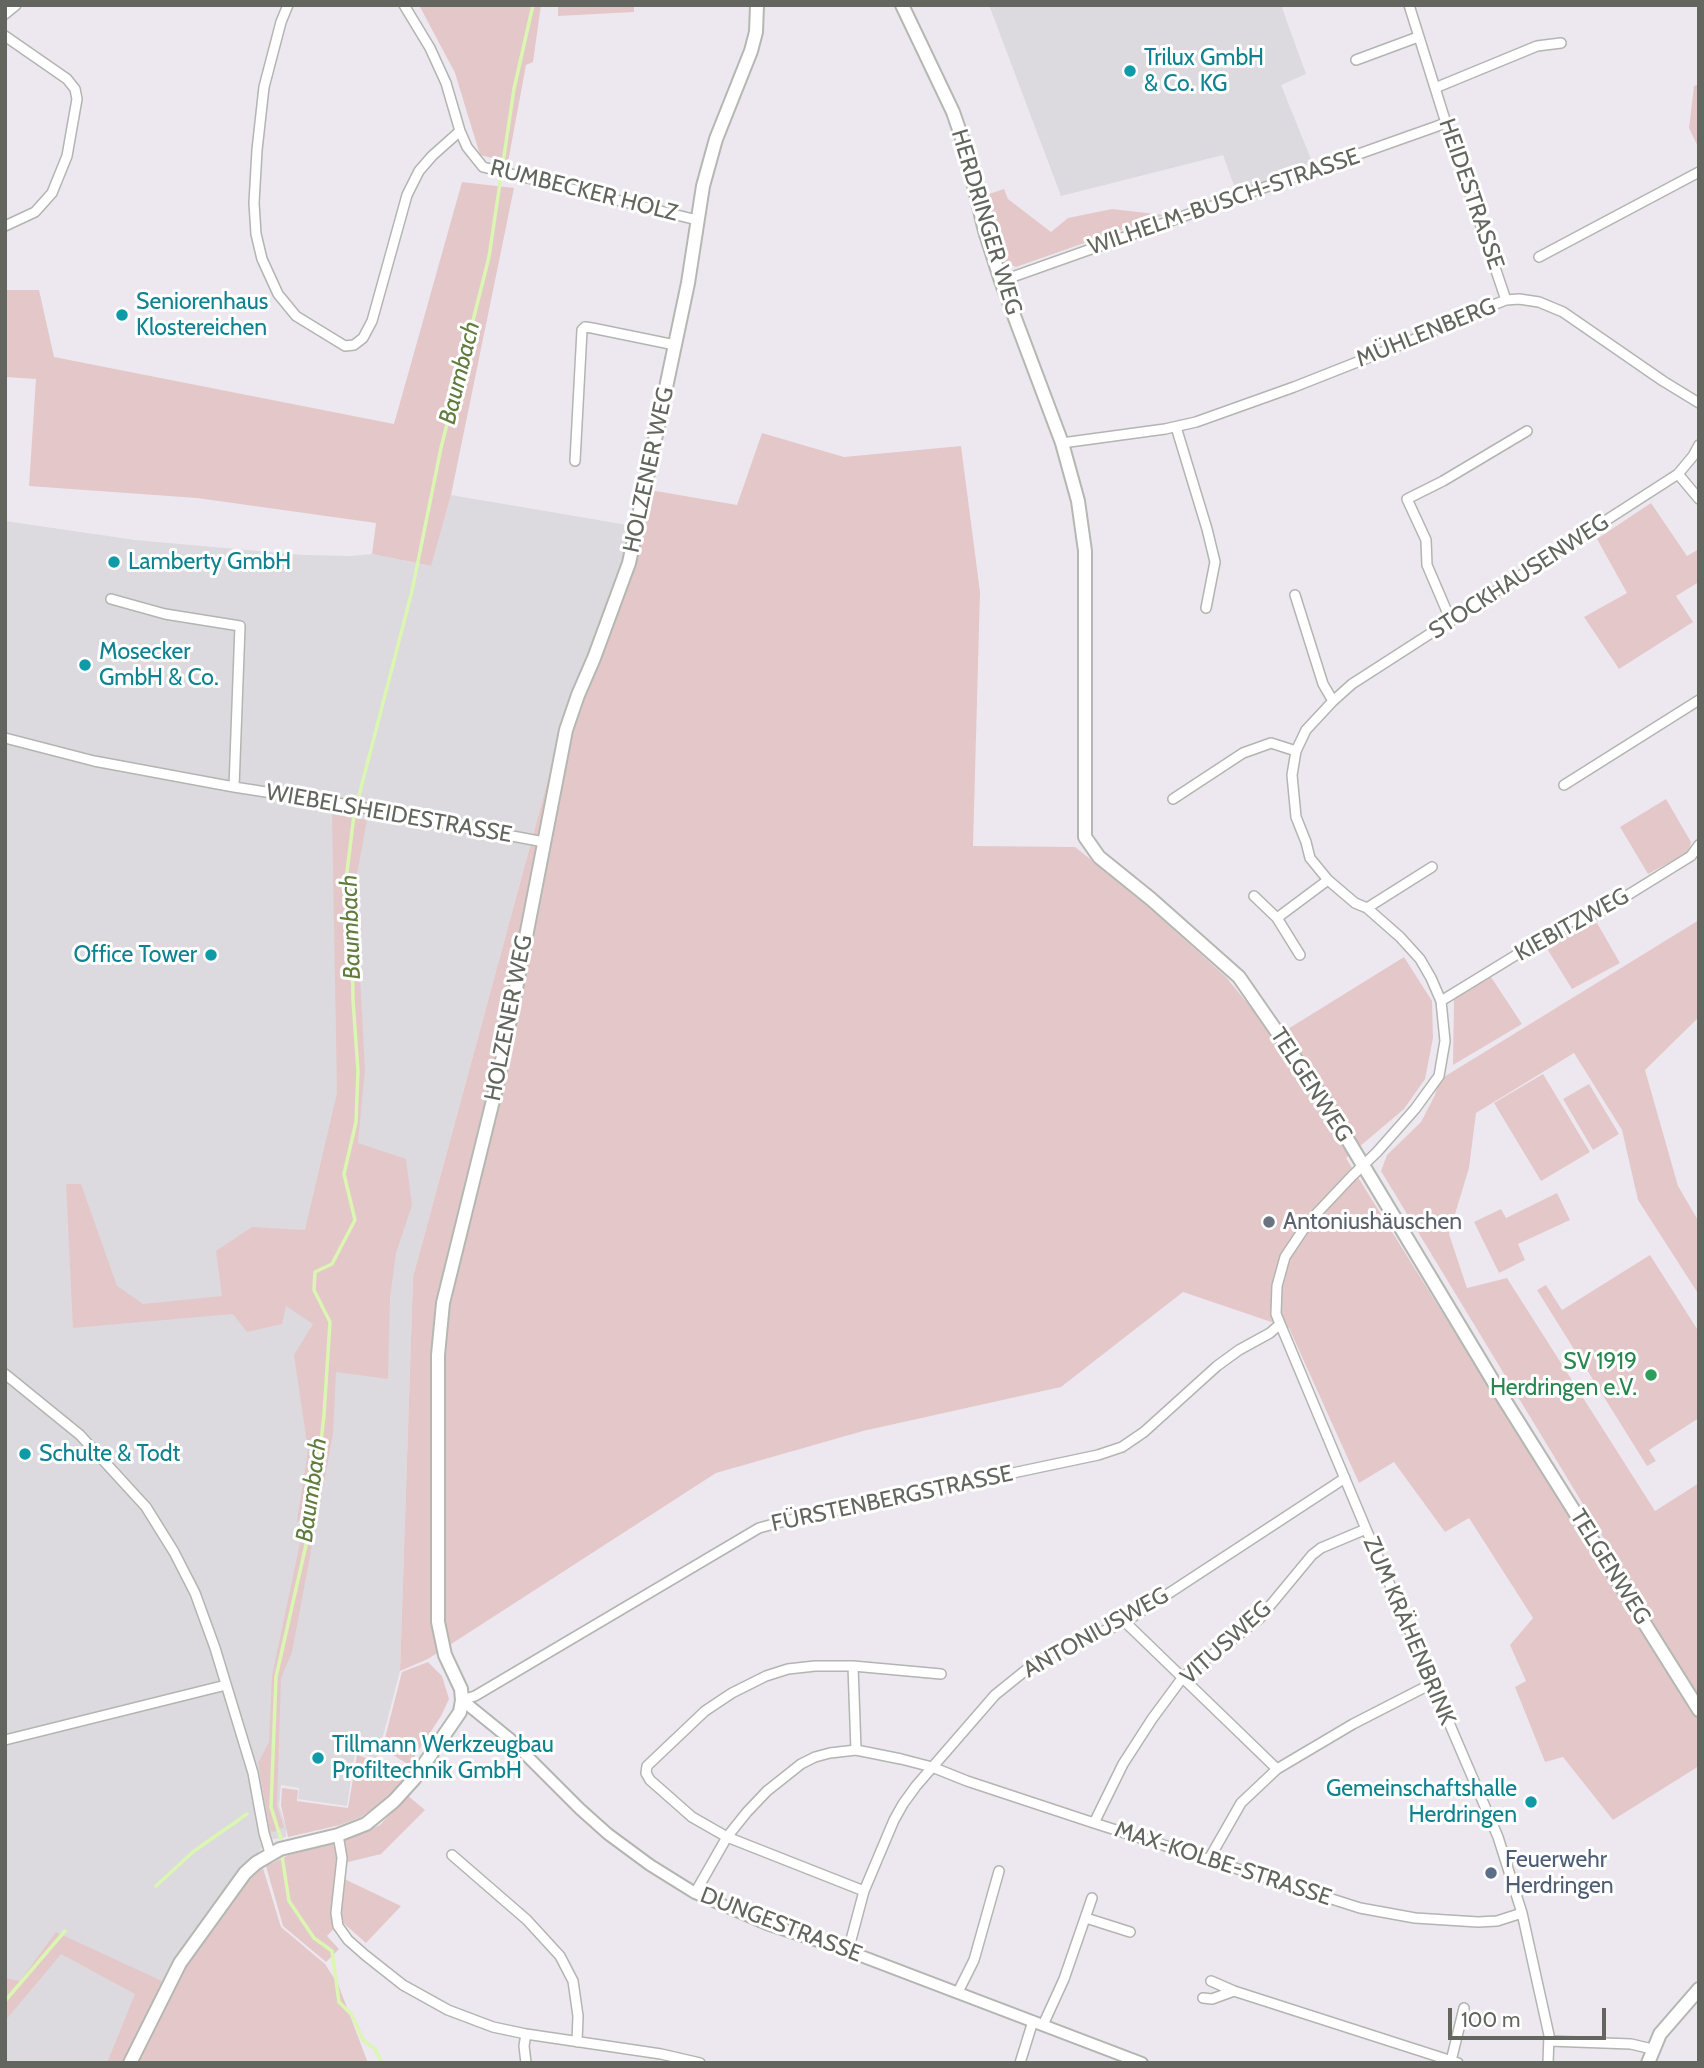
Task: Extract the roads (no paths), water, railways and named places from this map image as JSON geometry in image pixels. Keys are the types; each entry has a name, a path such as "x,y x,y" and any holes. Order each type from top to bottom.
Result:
{"main road":[{"name":"HOLZENER WEG","path":"463,1700 461,1689 445,1655 438,1622 439,1332 449,1277 499,1076 571,713 629,563 688,283 709,161 757,32 757,5"},
{"name":"HERDRINGER WEG","path":"902,5 953,112 1001,281 1062,443"},
{"name":"TELGENWEG","path":"1062,443 1078,501 1085,551 1085,837 1099,857 1151,898 1239,976 1322,1097 1495,1385 1699,1710"},
{"path":"130,2063 187,1953 246,1873 279,1849 338,1835 366,1824 394,1801 419,1772 451,1727 460,1712 463,1700"},
{"path":"1648,2063 1652,2049 1665,2027 1699,1989"}],"street":[{"path":"5,14 16,5"},
{"path":"288,5 264,87 254,203 256,234 262,259 278,293 296,316 345,346 354,345 363,338 372,321 407,195 419,171 460,131"},
{"name":"RUMBECKER HOLZ","path":"404,5 430,48 446,83 467,147 483,167 697,220"},
{"name":"HEIDESTRASSE","path":"1409,5 1506,300"},
{"path":"5,36 67,79 75,89 77,99 67,156 52,193 35,212 5,226"},
{"path":"1356,60 1418,37"},
{"name":"HEIDESTRASSE","path":"1435,88 1537,46 1562,43"},
{"name":"WILHELM-BUSCH-STRASSE","path":"1001,281 1446,123"},
{"path":"1539,257 1699,172"},
{"name":"MÜHLENBERG","path":"1062,443 1196,422 1294,387 1506,300 1519,299 1552,306 1699,403"},
{"path":"575,461 582,330 585,327 592,328 675,345"},
{"path":"1176,427 1208,529 1215,562 1206,608"},
{"path":"1451,621 1427,565 1426,540 1407,499 1527,431"},
{"name":"STOCKHAUSENWEG","path":"1318,1213 1401,1126 1438,1076 1445,1041 1441,1001 1432,978 1420,959 1367,908 1354,903 1328,880 1310,858 1296,817 1293,775 1296,751 1306,730 1333,701 1374,669 1678,474 1699,445"},
{"path":"1678,474 1699,499"},
{"path":"1295,595 1323,684 1333,701"},
{"name":"WIEBELSHEIDESTRASSE","path":"111,599 165,614 240,626 234,786"},
{"path":"1564,785 1699,700"},
{"name":"WIEBELSHEIDESTRASSE","path":"5,738 94,761 544,842"},
{"path":"1172,799 1243,753 1271,743 1296,751"},
{"name":"KIEBITZWEG","path":"1441,1001 1570,922 1602,911 1691,856 1699,845"},
{"path":"1367,908 1432,867"},
{"path":"1277,918 1328,880"},
{"path":"1254,896 1277,918 1300,955"},
{"name":"ZUM KRÄHENBRINK","path":"1318,1213 1285,1257 1276,1286 1276,1314 1498,1837 1521,1913 1549,2041 1548,2062"},
{"name":"FÜRSTENBERGSTRASSE","path":"463,1700 475,1696 760,1528 1098,1455 1122,1447 1144,1432 1217,1366 1279,1325"},
{"path":"5,1374 80,1435 146,1507 174,1552 195,1592 226,1685 253,1773 270,1853"},
{"name":"ANTONIUSWEG","path":"848,1951 864,1891 894,1820 916,1786 995,1695 1049,1654 1125,1622 1345,1478"},
{"name":"VITUSWEG","path":"1094,1823 1123,1764 1183,1677 1259,1619 1312,1555 1321,1548 1366,1529"},
{"path":"1125,1622 1277,1769"},
{"path":"864,1891 727,1837 692,1816 650,1780 646,1773 647,1766 705,1712 732,1693 766,1676 788,1669 853,1666 941,1674"},
{"path":"853,1666 856,1750"},
{"path":"1209,1859 1241,1803 1277,1769 1353,1724 1432,1684"},
{"path":"5,1740 226,1685"},
{"name":"DUNGESTRASSE","path":"463,1700 510,1739 608,1834 695,1893 767,1924 958,1992 1135,2062"},
{"name":"MAX-KOLBE-STRASSE","path":"695,1893 727,1837 767,1791 815,1756 856,1750 932,1767 1094,1823 1375,1911 1478,1922 1497,1921 1521,1913"},
{"path":"338,1835 342,1858 336,1913 338,1926 348,1940 403,1985 468,2019 526,2035 662,2054 700,2063"},
{"path":"452,1855 527,1920 560,1956 575,1989 578,2016 576,2042"},
{"path":"958,1992 975,1960 999,1871"},
{"path":"1020,2063 1038,2023 1064,1979 1092,1898"},
{"path":"1086,1918 1130,1932"},
{"path":"1211,1981 1234,1991 1454,2062 1464,2008"},
{"path":"1203,1998 1212,1999 1234,1991"},
{"path":"526,2035 526,2063"},
{"path":"1549,2041 1631,2044 1652,2049"},
{"path":"1536,2063 1548,2062"}],"waterway":[{"name":"Baumbach","path":"281,1839 271,1807 276,1677 313,1514 324,1415 330,1322 314,1290 315,1272 332,1264 355,1220 344,1174 356,1122 358,1071 352,938 346,880 354,815 412,591 441,448 489,257 514,89 533,5"},
{"path":"156,1886 194,1851 247,1814"},
{"name":"Baumbach","path":"282,1856 289,1901 314,1938 332,1951 339,2002 352,2015 363,2040 375,2049 382,2063"},
{"path":"5,2001 65,1931"}],"place":[{"name":"Trilux GmbH & Co. KG","path":"1130,71"},
{"name":"Seniorenhaus Klostereichen","path":"122,315"},
{"name":"Lamberty GmbH","path":"114,562"},
{"name":"Mosecker GmbH & Co.","path":"85,665"},
{"name":"Office Tower","path":"211,955"},
{"name":"Antoniushäuschen","path":"1269,1222"},
{"name":"SV 1919 Herdringen e.V.","path":"1651,1375"},
{"name":"Schulte & Todt","path":"25,1454"},
{"name":"Tillmann Werkzeugbau Profiltechnik GmbH","path":"318,1758"},
{"name":"Gemeinschaftshalle Herdringen","path":"1531,1802"},
{"name":"Feuerwehr Herdringen","path":"1491,1873"}]}
